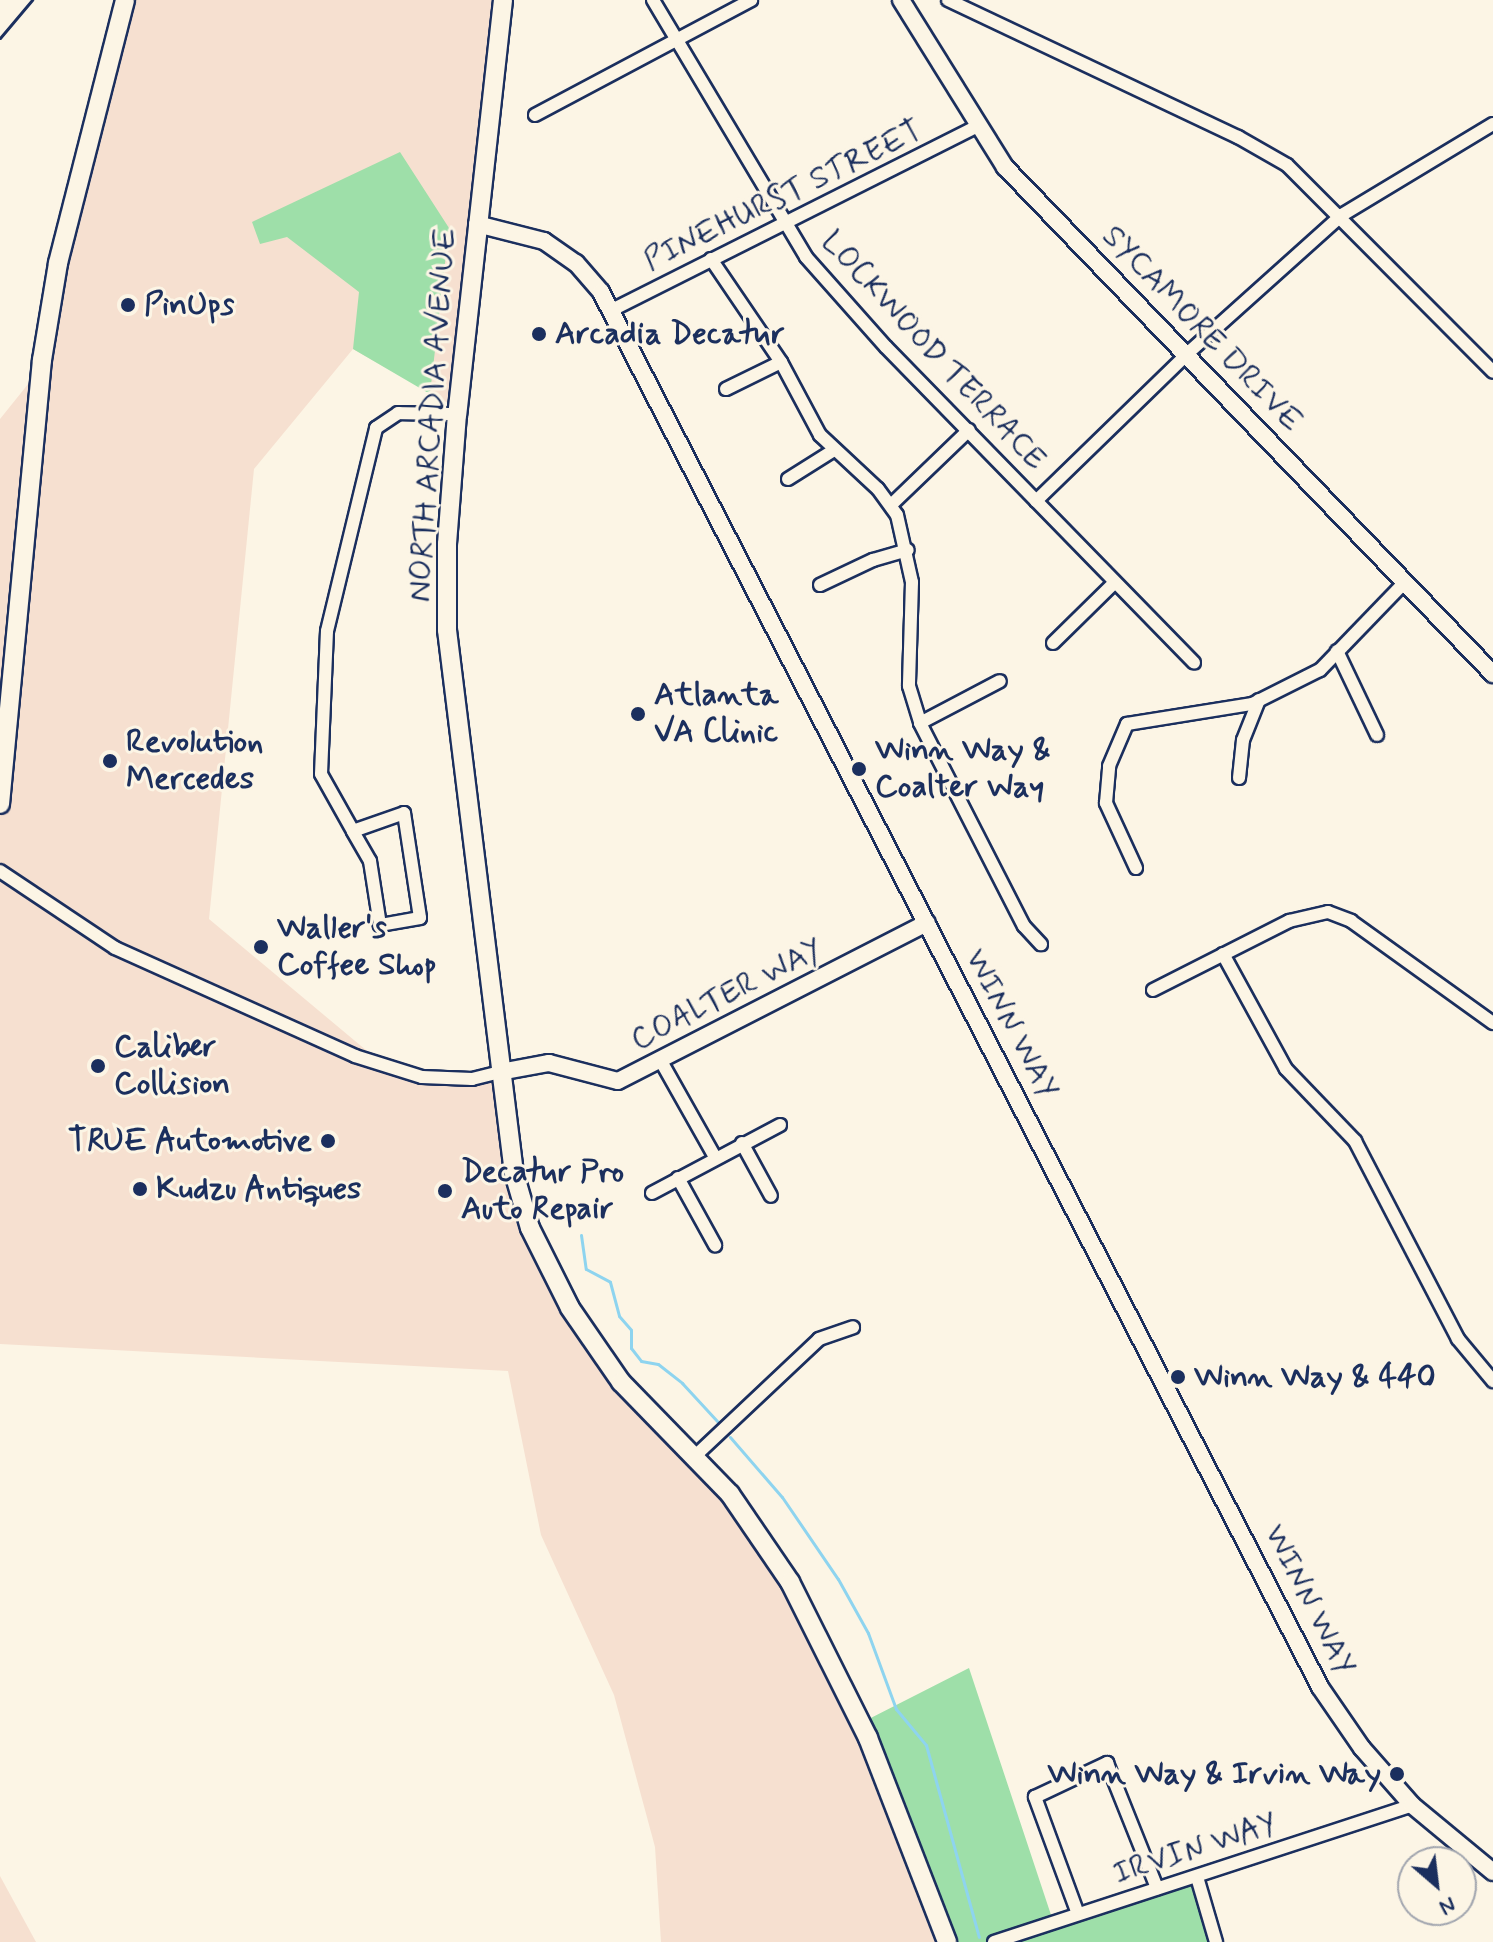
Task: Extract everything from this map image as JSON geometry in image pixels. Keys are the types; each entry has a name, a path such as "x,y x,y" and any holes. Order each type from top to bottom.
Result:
{"main road":[{"path":"0,804 42,360 58,263 125,0"},
{"name":"NORTH ARCADIA AVENUE","path":"503,0 457,414 447,544 447,630 514,1173 530,1228 563,1295 621,1382 694,1457 763,1540 821,1637 868,1738 947,1942"}],"street":[{"name":"LOCKWOOD TERRACE","path":"653,0 785,224 886,347 1194,663"},
{"path":"535,115 751,0"},
{"name":"SYCAMORE DRIVE","path":"901,0 976,127 1005,167 1188,353 1493,674"},
{"path":"948,0 1238,137 1287,165 1342,215 1493,372"},
{"path":"1036,501 1188,353 1342,215 1493,124"},
{"name":"PINEHURST STREET","path":"612,310 976,127"},
{"name":"WINN WAY","path":"477,224 530,236 561,251 612,310 1320,1687 1362,1748 1412,1805 1493,1872"},
{"path":"711,259 781,362 820,435 891,505 908,550 909,686 920,723 1024,926 1041,944"},
{"path":"726,389 781,362"},
{"path":"353,831 404,813 420,918 380,925 370,861 353,831 321,774 327,631 367,449 376,428 398,413 457,414"},
{"path":"891,505 969,430"},
{"path":"788,479 834,450"},
{"path":"820,585 873,560 908,550"},
{"path":"1136,868 1106,803 1109,766 1127,724 1159,723 1259,700 1320,670 1405,582"},
{"path":"1053,643 1114,583"},
{"path":"1337,651 1377,735"},
{"path":"920,723 1000,681"},
{"path":"1239,778 1243,740 1259,700"},
{"path":"0,871 125,954 361,1058 438,1078 500,1072"},
{"path":"1153,990 1296,918 1328,912 1351,921 1493,1023"},
{"name":"COALTER WAY","path":"500,1072 549,1063 618,1081 662,1063 927,923"},
{"path":"1223,954 1286,1069 1355,1141 1458,1339 1493,1381"},
{"path":"662,1063 715,1157"},
{"path":"652,1193 780,1125"},
{"path":"742,1143 771,1196"},
{"path":"678,1178 715,1245"},
{"path":"694,1457 819,1339 853,1327"},
{"path":"1078,1914 1035,1797 1107,1763 1157,1888"},
{"name":"IRVIN WAY","path":"994,1942 1412,1805"},
{"path":"1197,1877 1216,1942"}],"shaded area":[{"path":"118,0 507,0 455,407 353,349 254,469 209,919 397,1076 502,1074 530,1217 548,1268 604,1346 663,1411 784,1567 857,1725 943,1942 661,1942 655,1847 614,1695 541,1535 508,1371 0,1344 0,419 41,368"},
{"path":"0,1876 36,1942 0,1942"}],"green space":[{"path":"400,152 449,228 430,394 353,349 359,292 287,237 260,244 252,222"},
{"path":"969,1668 1056,1930 1193,1883 1210,1942 943,1942 857,1725"}],"waterway":[{"path":"581,1235 586,1269 610,1282 619,1316 631,1330 631,1348 641,1361 658,1364 682,1383 718,1422"},
{"path":"730,1437 782,1497 838,1579 868,1633 896,1709 926,1745 979,1937"}],"railway":[{"path":"0,38 32,0"}],"place":[{"name":"PinUps","path":"128,305"},
{"name":"Arcadia Decatur","path":"539,334"},
{"name":"Atlanta VA Clinic","path":"638,714"},
{"name":"Revolution Mercedes","path":"110,761"},
{"name":"Winn Way & Coalter Way","path":"859,769"},
{"name":"Waller's Coffee Shop","path":"261,947"},
{"name":"Caliber Collision","path":"98,1066"},
{"name":"TRUE Automotive","path":"328,1141"},
{"name":"Kudzu Antiques","path":"140,1189"},
{"name":"Decatur Pro Auto Repair","path":"445,1191"},
{"name":"Winn Way & 440","path":"1178,1377"},
{"name":"Winn Way & Irvin Way","path":"1397,1774"}]}
